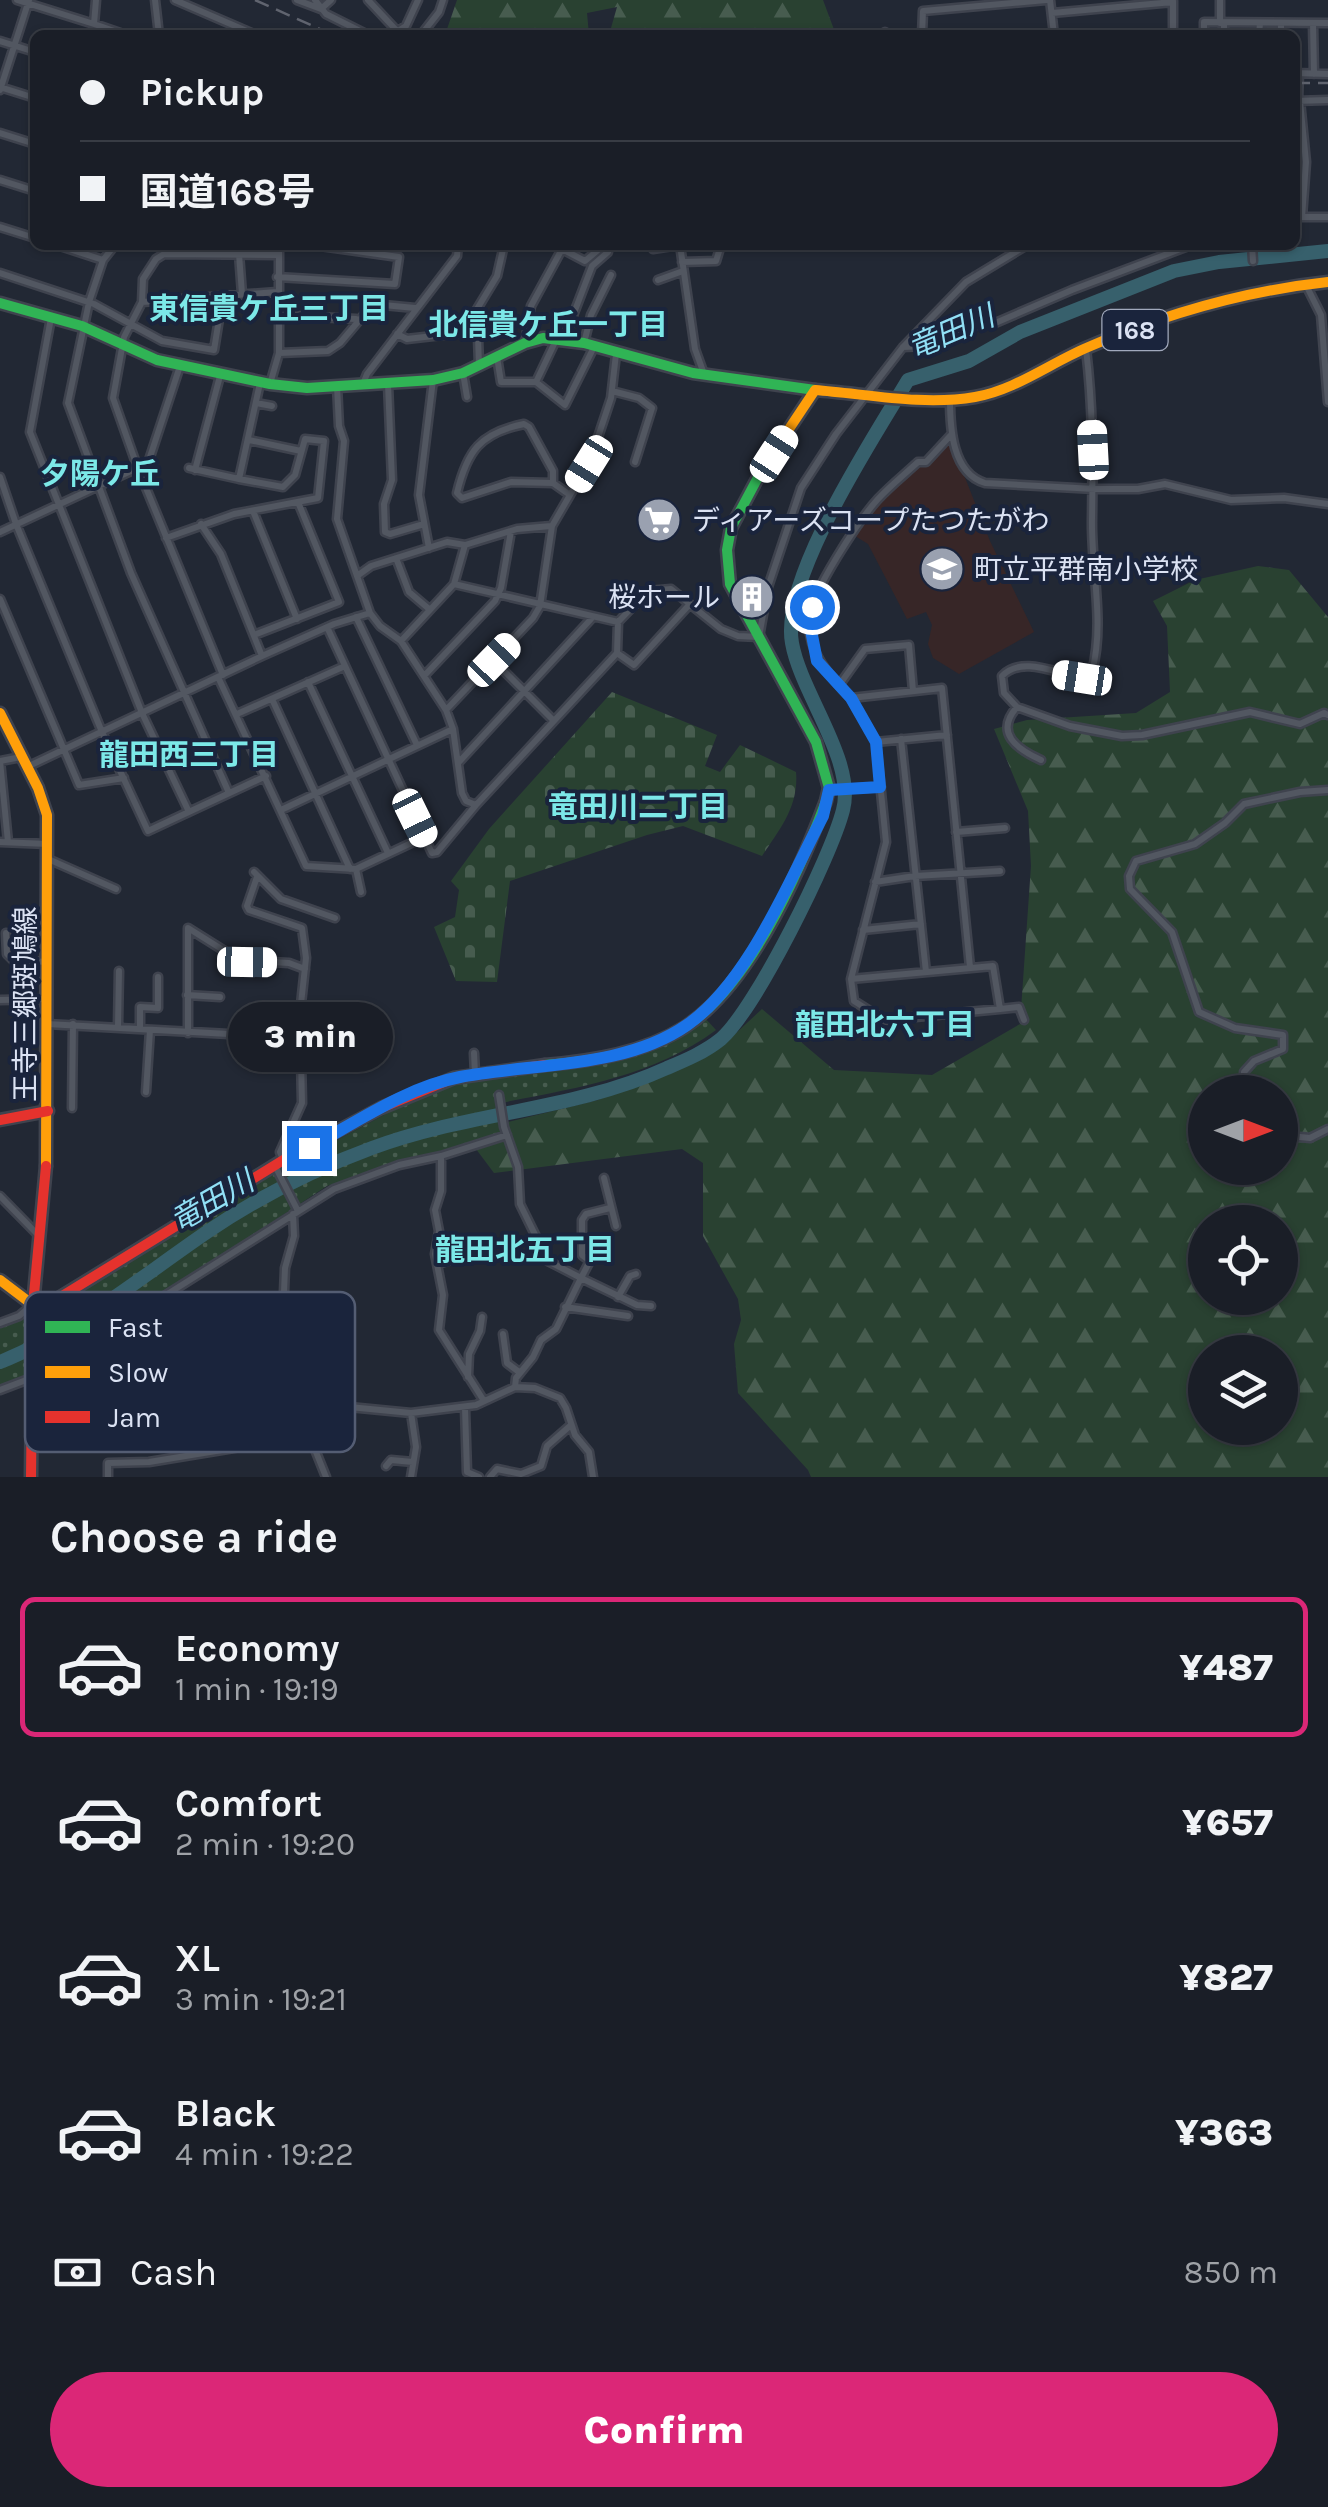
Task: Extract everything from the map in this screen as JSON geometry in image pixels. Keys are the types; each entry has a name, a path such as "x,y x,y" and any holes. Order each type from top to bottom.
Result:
{"main road":[{"name":"168","path":"815,390 972,398 992,393 1086,348 1245,293 1328,282"},
{"path":"0,303 82,326 142,354 180,366 265,384 307,388 433,380 464,373 543,338 589,345 705,375 815,390 738,508 727,544 730,584 804,718 834,790 746,962 688,1025 635,1049 602,1058 476,1075 424,1088 279,1166 69,1292"},
{"name":"王寺三郷斑鳩線","path":"0,714 29,766 44,804 48,844 48,1110 35,1292"},
{"path":"0,1120 48,1110"},
{"path":"0,1280 25,1299"},
{"name":"王寺三郷斑鳩線","path":"31,1477 32,1452"}],"street":[{"path":"18,0 111,30"},
{"path":"94,24 96,0"},
{"path":"155,0 157,30"},
{"path":"176,0 245,30"},
{"path":"297,0 359,30"},
{"path":"315,0 321,9"},
{"path":"321,9 332,0"},
{"path":"368,0 396,30"},
{"path":"399,30 406,26 418,0"},
{"path":"425,30 443,0"},
{"path":"922,30 923,11 941,5 1048,0 1054,30"},
{"path":"1220,0 1223,30"},
{"path":"1052,13 1172,1 1173,30"},
{"path":"28,2 0,88 30,97"},
{"path":"1204,30 1204,22 1328,23"},
{"path":"1260,23 1260,30"},
{"path":"1280,30 1281,23"},
{"path":"1313,23 1314,74"},
{"path":"0,41 30,50"},
{"path":"1300,73 1328,74"},
{"path":"1300,101 1328,100"},
{"path":"1300,125 1305,186 1300,208"},
{"path":"0,133 30,142"},
{"path":"0,180 30,189"},
{"path":"1300,186 1305,186"},
{"path":"1300,217 1328,216"},
{"path":"0,227 30,236"},
{"path":"72,250 103,260"},
{"path":"111,250 103,260 82,326 68,402 96,485 183,694 229,792"},
{"path":"254,250 239,254 164,254 146,271 142,302 122,344 113,398 220,676 306,866 353,869 424,837"},
{"path":"261,250 278,255"},
{"path":"239,479 256,402 280,353 278,250"},
{"path":"277,277 395,284 399,256 353,250"},
{"path":"362,385 366,374 457,256 458,250"},
{"path":"479,365 477,309 497,276 503,250"},
{"path":"525,343 530,306 558,250"},
{"path":"567,250 585,261 603,250"},
{"path":"536,382 592,266 604,250"},
{"path":"681,250 695,349 705,375"},
{"path":"682,262 716,261 719,250"},
{"path":"328,627 424,837 432,853 437,852 617,654 618,622 648,591 671,589 721,629 738,636 759,637 768,587 801,488 903,347 966,282 1017,250"},
{"path":"903,347 925,346 976,325 993,324 1178,250"},
{"path":"1252,250 1253,261"},
{"path":"239,254 242,294"},
{"path":"658,280 683,272"},
{"path":"0,274 89,302 162,341 214,350 220,318"},
{"path":"497,356 501,382 536,382 565,405 589,345 591,315 611,274"},
{"path":"1306,284 1322,314 1328,402"},
{"path":"142,302 277,292"},
{"path":"280,353 328,350 340,343 372,304 416,308"},
{"path":"278,315 358,319"},
{"path":"52,317 30,432 142,713 189,812"},
{"path":"397,334 407,338 477,331"},
{"path":"1086,348 1095,489 1092,518 1098,648 1092,672 1082,678 1022,665 1012,667 1002,676 1001,688 1018,707 1070,726 1122,736 1189,727 1250,712 1300,724 1324,713 1328,715"},
{"path":"446,710 540,606 552,526 589,464 612,390 616,354"},
{"path":"0,532 148,463 180,366"},
{"path":"464,373 467,397"},
{"path":"166,538 252,510 318,498 324,441 305,439 292,480 283,487 192,469 220,376"},
{"path":"429,548 419,495 433,380"},
{"path":"388,384 392,480 384,504 385,532 424,524"},
{"path":"337,386 339,426 344,441 337,519 370,613 401,641 446,710 454,728 462,794 466,801 476,805"},
{"path":"612,390 639,398 652,408 635,462"},
{"path":"944,398 950,436 965,468 977,481 1095,489 1138,489 1165,484 1231,500 1284,498 1328,504"},
{"path":"256,402 272,406"},
{"path":"552,483 554,471 524,424 492,434 466,459 458,492 462,498 511,482 552,483 570,495"},
{"path":"950,436 926,462 918,462 877,500 825,578 809,620 817,661 851,698 876,742 886,842 851,979 854,1000 884,1020 1020,1007 1024,1020"},
{"path":"248,440 301,451"},
{"path":"0,478 102,732 148,831 266,776"},
{"path":"254,636 339,602 298,502"},
{"path":"252,510 297,618"},
{"path":"201,524 220,554 262,656"},
{"path":"358,576 371,566 447,542 465,545 534,526 552,526"},
{"path":"424,676 498,596 512,531"},
{"path":"401,641 454,584 465,545"},
{"path":"396,558 409,592 429,608"},
{"path":"454,584 618,622"},
{"path":"0,599 79,785 124,778"},
{"path":"617,654 634,666 689,605"},
{"path":"29,766 262,656 370,613"},
{"path":"356,618 417,745"},
{"path":"459,762 592,618"},
{"path":"840,684 864,648 910,645 913,691"},
{"path":"494,660 553,720"},
{"path":"237,714 345,666"},
{"path":"308,682 388,853"},
{"path":"851,698 942,688 970,967"},
{"path":"272,699 361,892"},
{"path":"1018,707 1008,721 1007,731 1012,742 1024,752 1042,760"},
{"path":"281,810 454,728"},
{"path":"876,742 946,735"},
{"path":"901,740 926,972"},
{"path":"21,757 0,760 4,842 48,844"},
{"path":"834,790 880,787"},
{"path":"1244,1075 1254,1061 1283,1049 1283,1035 1235,1028 1199,1012 1172,932 1130,889 1128,876 1136,861 1195,844 1244,804 1328,790"},
{"path":"956,832 1005,828"},
{"path":"48,858 116,888"},
{"path":"875,882 1000,871"},
{"path":"284,1292 295,1212 279,1166 280,1152 302,1103 300,1012 306,969 302,928 249,910 256,874 281,898 335,918"},
{"path":"863,930 920,924"},
{"path":"188,1034 188,928 240,960 290,963 306,969"},
{"path":"6,932 7,954 13,960 47,962"},
{"path":"851,979 994,966 1000,1009"},
{"path":"118,1026 119,971"},
{"path":"140,1027 140,1008 158,1008 158,977"},
{"path":"187,994 220,997"},
{"path":"0,1000 47,999"},
{"path":"47,1024 301,1038"},
{"path":"72,1108 73,1024"},
{"path":"146,1092 150,1030"},
{"path":"474,1053 476,1075"},
{"path":"499,1094 518,1167 520,1204 543,1256 618,1297 651,1306"},
{"path":"1298,1137 1310,1138 1328,1130"},
{"path":"172,1292 295,1212 349,1184 506,1131"},
{"path":"441,1156 441,1191 435,1210 439,1224 435,1250 443,1295 439,1330 484,1402"},
{"path":"604,1178 616,1226"},
{"path":"0,1196 41,1237"},
{"path":"515,1387 519,1372 533,1358 541,1340 556,1329 590,1261 582,1254 582,1220 586,1214 610,1208"},
{"path":"438,1264 466,1256"},
{"path":"618,1297 630,1276 636,1274"},
{"path":"566,1307 628,1316"},
{"path":"0,1323 25,1311"},
{"path":"468,1378 469,1354 482,1317"},
{"path":"503,1334 506,1363 519,1372"},
{"path":"0,1390 25,1377"},
{"path":"355,1408 411,1413 465,1408 515,1387 536,1388 560,1398 570,1425 590,1452 592,1477"},
{"path":"465,1408 467,1472 479,1477"},
{"path":"411,1413 416,1432 411,1477"},
{"path":"490,1477 497,1468 521,1474 542,1466 547,1446 570,1425"},
{"path":"108,1477 108,1462 149,1462 210,1452"},
{"path":"316,1452 326,1477"},
{"path":"386,1466 391,1460 412,1462"}],"shaded area":[{"name":"町立平群南小学校","path":"951,442 990,541 1034,632 959,674 933,658 928,644 932,625 926,612 907,619 868,544 855,536 879,501 917,465 927,466"}],"green space":[{"path":"457,0 823,0 834,30 610,30 617,7 587,13 589,30 447,30"},
{"path":"1258,566 1289,570 1328,617 1328,1477 811,1477 738,1393 734,1344 741,1320 738,1299 703,1236 703,1163 682,1149 494,1173 473,1145 483,1128 598,1100 720,1048 762,1009 834,1070 932,1075 1020,1024 1031,866 1028,811 994,729 1027,720 1136,713 1170,692 1167,626 1153,601 1195,580"},
{"path":"612,692 717,735 705,766 720,772 740,745 796,772 787,817 762,856 683,826 510,881 497,982 456,981 434,927 455,917 459,890 451,881 489,829"},
{"path":"704,1017 716,1030 665,1060 638,1070 496,1104 502,1134 327,1186 166,1292 80,1292 268,1177 423,1094 481,1078 588,1065"},
{"path":"25,1319 25,1375 0,1387 0,1327"}],"waterway":[{"name":"竜田川","path":"122,1292 246,1207 329,1165 445,1126 595,1094 688,1059 721,1039 753,997 791,930 843,810 842,770 797,663 792,616 800,583 832,510 908,380 969,361 1020,332 1174,271 1219,262 1328,251"},
{"name":"竜田川","path":"0,1362 25,1351"}],"railway":[{"path":"255,0 322,30"},
{"path":"1300,83 1328,83"}],"traffic: fast":[{"path":"0,303 82,326 157,360 307,388 433,380 463,373 543,338 584,343 693,373 815,390"},
{"path":"545,1065 635,1049 669,1036 709,1008 731,984 770,925 826,801 829,788 816,742 730,584 727,550 731,528 763,468"}],"traffic: slow":[{"path":"763,468 815,390 915,400 990,394 1086,348 1175,315 1266,291 1328,282"},
{"path":"0,713 38,788 47,815 46,1166"},
{"path":"0,1280 25,1299"}],"traffic: jam":[{"path":"69,1292 285,1159 381,1108 454,1078 545,1065"},
{"path":"0,1120 48,1111"},
{"path":"34,1292 46,1166"},
{"path":"31,1452 31,1477"}],"place":[{"name":"ディアーズコープたつたがわ","path":"659,520"},
{"name":"町立平群南小学校","path":"942,569"},
{"name":"桜ホール","path":"752,597"}],"district":[{"name":"東信貴ケ丘三丁目","path":"269,309"},
{"name":"北信貴ケ丘一丁目","path":"548,325"},
{"name":"夕陽ケ丘","path":"100,474"},
{"name":"龍田西三丁目","path":"189,755"},
{"name":"竜田川二丁目","path":"638,807"},
{"name":"龍田北六丁目","path":"885,1025"},
{"name":"龍田北五丁目","path":"525,1250"}],"route":[{"path":"309,1148 414,1093 458,1077 602,1058 635,1049 688,1025 722,991 746,962 823,816 829,790 880,787 876,742 851,698 817,661 809,620 812,607"}]}
